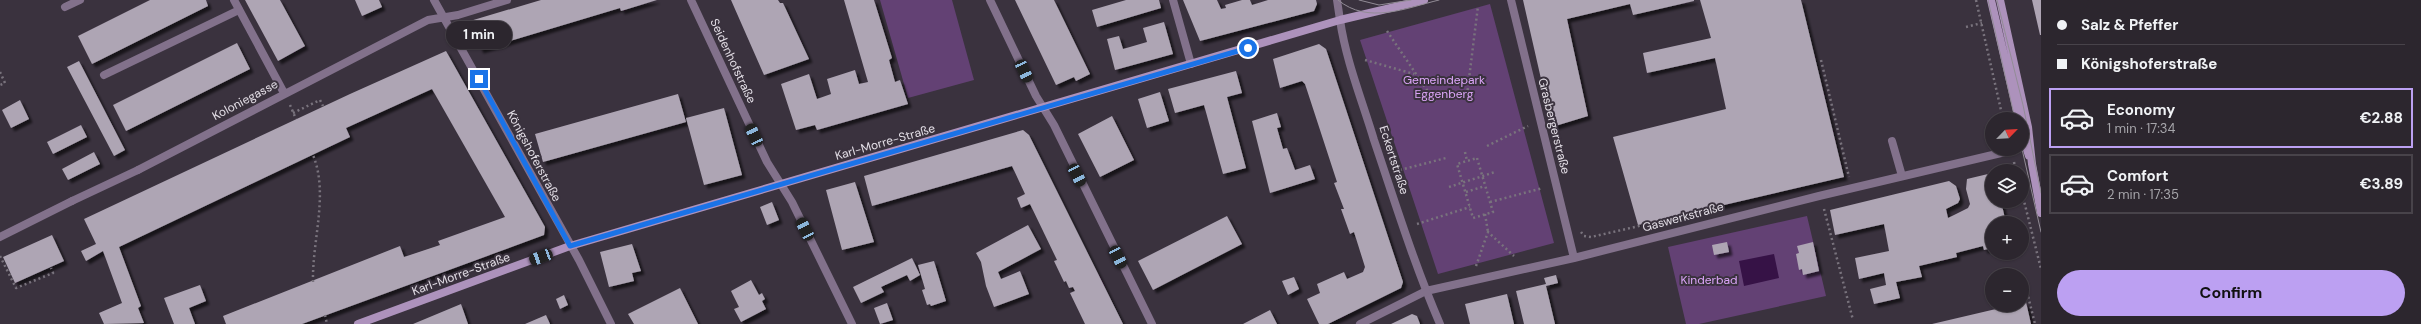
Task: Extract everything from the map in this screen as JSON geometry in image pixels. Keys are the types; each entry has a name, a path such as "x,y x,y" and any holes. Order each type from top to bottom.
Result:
{"main road":[{"name":"Karl-Morre-Straße","path":"358,324 570,246 1340,20 1424,0"},
{"path":"1991,0 2016,112"},
{"path":"2000,0 2024,105 2032,164 2041,213"},
{"path":"2027,156 2032,164"}],"street":[{"path":"64,7 80,0"},
{"path":"234,0 284,93"},
{"name":"Königshoferstraße","path":"434,0 570,246 611,324"},
{"name":"Koloniegasse","path":"0,237 138,170 284,93 428,20 444,18 507,0"},
{"name":"Seidenhofstraße","path":"691,0 767,162 792,202 852,324"},
{"path":"990,0 1036,96 1044,107 1152,324"},
{"path":"1173,0 1192,64"},
{"name":"Eckertstraße","path":"1337,0 1344,45 1426,291 1440,324"},
{"name":"Grasbergerstraße","path":"1511,0 1574,258"},
{"path":"104,75 239,10"},
{"path":"1892,141 1902,176"},
{"name":"Gaswerkstraße","path":"1360,324 1426,291 1574,258 1985,156"}],"path":[{"path":"1976,0 2001,112"},
{"path":"1467,95 1478,6"},
{"path":"1966,27 1982,23"},
{"path":"1387,31 1414,74 1435,102"},
{"path":"1365,60 1414,74"},
{"path":"1821,60 1849,177"},
{"path":"0,72 5,83 0,85"},
{"path":"293,113 320,100 323,106"},
{"path":"1487,146 1528,126"},
{"path":"1465,152 1467,161"},
{"path":"313,155 320,176 312,261 313,282"},
{"path":"1400,170 1446,158"},
{"path":"1477,158 1482,175 1493,212 1473,218 1457,164 1477,158"},
{"path":"1449,187 1495,172"},
{"path":"1842,178 1856,175"},
{"path":"1466,192 1485,186"},
{"path":"1490,202 1543,188"},
{"path":"1417,224 1470,207"},
{"path":"2026,208 2041,269"},
{"path":"1824,209 1853,320"},
{"path":"1579,231 1584,236 1592,237 1708,210"},
{"path":"1476,266 1488,232 1485,214"},
{"path":"1488,232 1514,256"},
{"path":"0,256 16,288 53,273 52,268"},
{"path":"2029,300 2035,324"},
{"path":"325,316 328,324"}],"green space":[{"path":"880,0 952,0 974,80 908,98"},
{"name":"Gemeindepark Eggenberg","path":"1490,4 1554,243 1438,274 1360,40"},
{"name":"Kinderbad","path":"1807,216 1826,296 1699,324 1686,324 1668,247"}],"shaded area":[{"path":"1774,254 1779,278 1744,286 1739,261"}],"building":[{"path":"150,0 206,0 208,6 92,64 78,36"},
{"path":"245,0 280,0 305,46 278,61"},
{"path":"355,0 379,0 382,7 362,16"},
{"path":"541,0 657,0 621,11 620,8 480,50 470,21"},
{"path":"731,0 778,0 780,3 783,3 809,59 764,75"},
{"path":"844,0 874,0 892,58 889,60 895,82 900,80 908,104 817,130 815,125 796,130 781,84 809,74 817,99 831,94 827,79 855,70 859,84 868,82"},
{"path":"1015,0 1054,0 1090,74 1076,81 1074,77 1056,85"},
{"path":"1126,0 1159,0 1161,8 1097,27 1092,10"},
{"path":"1183,0 1217,0 1221,9 1226,8 1225,5 1242,0 1250,0 1252,5 1268,0 1316,0 1317,4 1314,11 1200,41"},
{"path":"1523,0 1694,1 1633,15 1630,4 1567,19 1588,116 1552,127"},
{"path":"1700,0 1801,0 1844,177 1638,225 1613,137 1726,109 1715,58 1647,73 1643,53 1711,38"},
{"path":"2032,0 2041,0 2041,35 2040,35"},
{"path":"1164,22 1173,54 1115,70 1107,39 1119,36 1123,49 1147,42 1143,28"},
{"path":"237,43 250,69 126,131 113,105"},
{"path":"1319,44 1326,49 1403,282 1401,288 1328,324 1319,324 1307,299 1320,293 1317,284 1344,272 1347,279 1363,272 1365,267 1354,232 1350,234 1341,209 1344,209 1334,183 1337,182 1305,84 1302,81 1280,88 1273,59"},
{"path":"446,51 545,227 544,235 302,324 226,324 223,316 400,246 404,257 440,245 438,241 505,217 432,89 346,128 350,137 119,247 141,306 138,308 144,323 104,324 99,313 122,303 103,251 86,261 81,251 96,244 84,219 350,94"},
{"path":"79,61 125,150 114,156 67,67"},
{"path":"1236,71 1242,93 1227,97 1246,168 1223,174 1204,105 1175,113 1168,89"},
{"path":"1160,92 1169,121 1147,128 1138,99"},
{"path":"678,94 686,122 543,162 535,134"},
{"path":"20,100 29,119 11,128 2,110"},
{"path":"724,108 742,175 704,185 686,118"},
{"path":"1277,113 1281,127 1277,128 1283,149 1287,148 1295,170 1310,165 1315,179 1270,193 1252,121"},
{"path":"1112,116 1134,160 1100,177 1078,134"},
{"path":"81,125 87,137 53,154 47,142"},
{"path":"1023,130 1029,135 1123,324 1085,324 1070,293 1075,291 1073,287 1069,288 1066,281 1064,282 1054,261 1057,260 1030,204 1021,208 1017,198 1025,194 1012,166 872,206 864,176"},
{"path":"94,152 100,164 68,180 62,169"},
{"path":"1985,175 1985,208 2003,208 2004,216 1985,216 1985,250 1983,246 1956,253 1957,257 1919,266 1922,277 1896,282 1900,298 1874,304 1870,289 1886,285 1884,273 1859,279 1855,258 1889,251 1884,224 1835,235 1830,210 1949,181 1956,186 1960,199 1958,203 1946,209 1948,218 1968,208 1970,204 1966,189 1967,179"},
{"path":"855,182 874,242 842,250 826,190"},
{"path":"772,202 779,220 767,225 760,207"},
{"path":"1227,216 1242,244 1153,290 1138,261"},
{"path":"1028,225 1041,249 998,272 1001,279 1020,271 1029,294 994,307 986,286 981,262 976,253"},
{"path":"52,235 64,261 15,283 3,257"},
{"path":"1727,242 1729,252 1714,255 1712,245"},
{"path":"1813,242 1819,271 1803,275 1802,269 1799,270 1796,254 1799,253 1797,246"},
{"path":"632,244 641,271 632,273 634,281 609,287 600,252"},
{"path":"912,258 920,275 910,281 907,275 881,287 884,292 861,303 853,287"},
{"path":"934,261 946,301 931,306 930,304 927,305 922,290 925,289 918,265"},
{"path":"1556,275 1558,283 1546,286 1555,324 1524,324 1516,291 1546,284 1544,278"},
{"path":"1294,277 1299,289 1288,295 1282,281"},
{"path":"751,280 759,295 762,293 765,299 762,301 766,309 741,322 734,309 739,307 731,291"},
{"path":"200,285 206,301 189,308 195,324 174,324 164,298"},
{"path":"680,288 698,324 634,324 628,314"},
{"path":"1507,294 1514,324 1470,324 1465,304"},
{"path":"564,295 568,305 560,309 556,299"},
{"path":"887,303 893,320 880,324 874,308"},
{"path":"461,304 468,324 413,324"},
{"path":"1270,310 1277,324 1243,324"},
{"path":"1985,312 2028,312 2031,324 1932,324"},
{"path":"1412,314 1417,316 1420,324 1391,324"},
{"path":"546,315 550,324 525,324"}],"tram line":[{"path":"1338,0 1350,8 1362,12 1374,13 1400,10 1439,0"},
{"path":"1359,0 1379,5 1411,0"},
{"path":"1988,0 2013,112"},
{"path":"1997,0 2023,105 2041,193"},
{"path":"2024,156 2041,232"}],"route":[{"path":"479,79 570,246 1248,48"}]}
